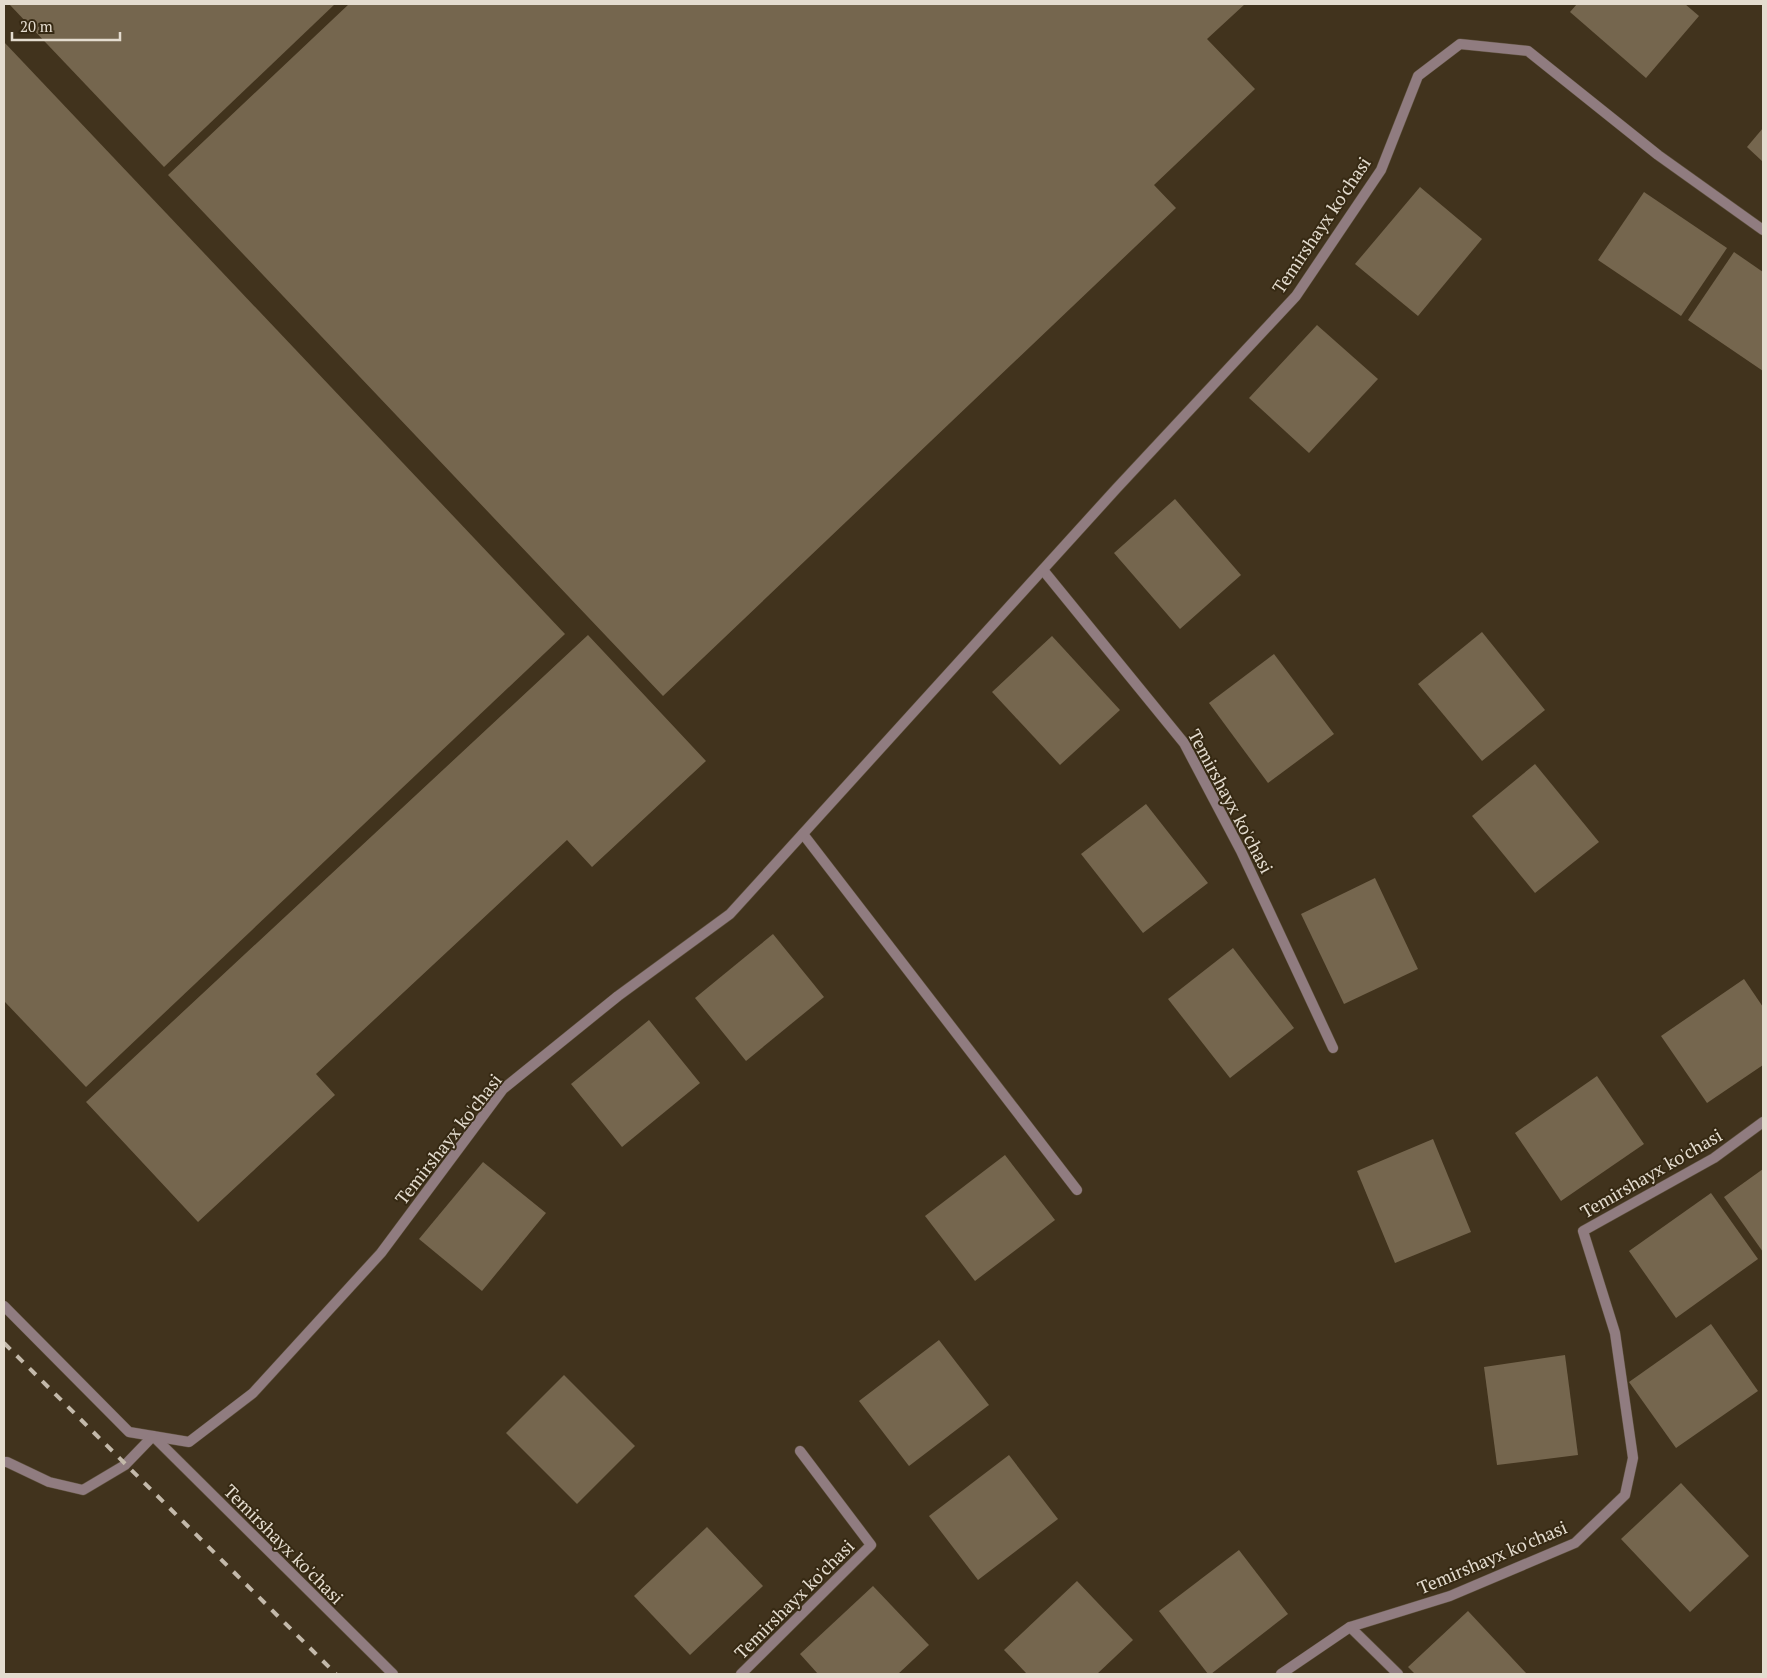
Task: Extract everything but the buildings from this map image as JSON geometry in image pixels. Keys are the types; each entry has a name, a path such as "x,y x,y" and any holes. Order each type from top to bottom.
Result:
{"street":[{"name":"Temirshayx ko'chasi","path":"4,1306 130,1432 189,1442 254,1393 381,1253 503,1089 618,996 730,914 1043,570 1296,296 1380,170 1418,76 1460,44 1528,51 1658,155 1763,230"},
{"name":"Temirshayx ko'chasi","path":"1043,570 1184,743 1242,851 1333,1048"},
{"path":"804,834 1077,1190"},
{"name":"Temirshayx ko'chasi","path":"1281,1674 1350,1627 1450,1596 1575,1543 1625,1495 1633,1458 1615,1333 1583,1231 1714,1158 1763,1122"},
{"name":"Temirshayx ko'chasi","path":"153,1436 393,1674"},
{"path":"4,1462 49,1482 83,1490 125,1465 153,1436"},
{"name":"Temirshayx ko'chasi","path":"741,1674 871,1545 800,1451"},
{"path":"1350,1627 1398,1674"}],"railway":[{"path":"4,1343 336,1674"}]}
